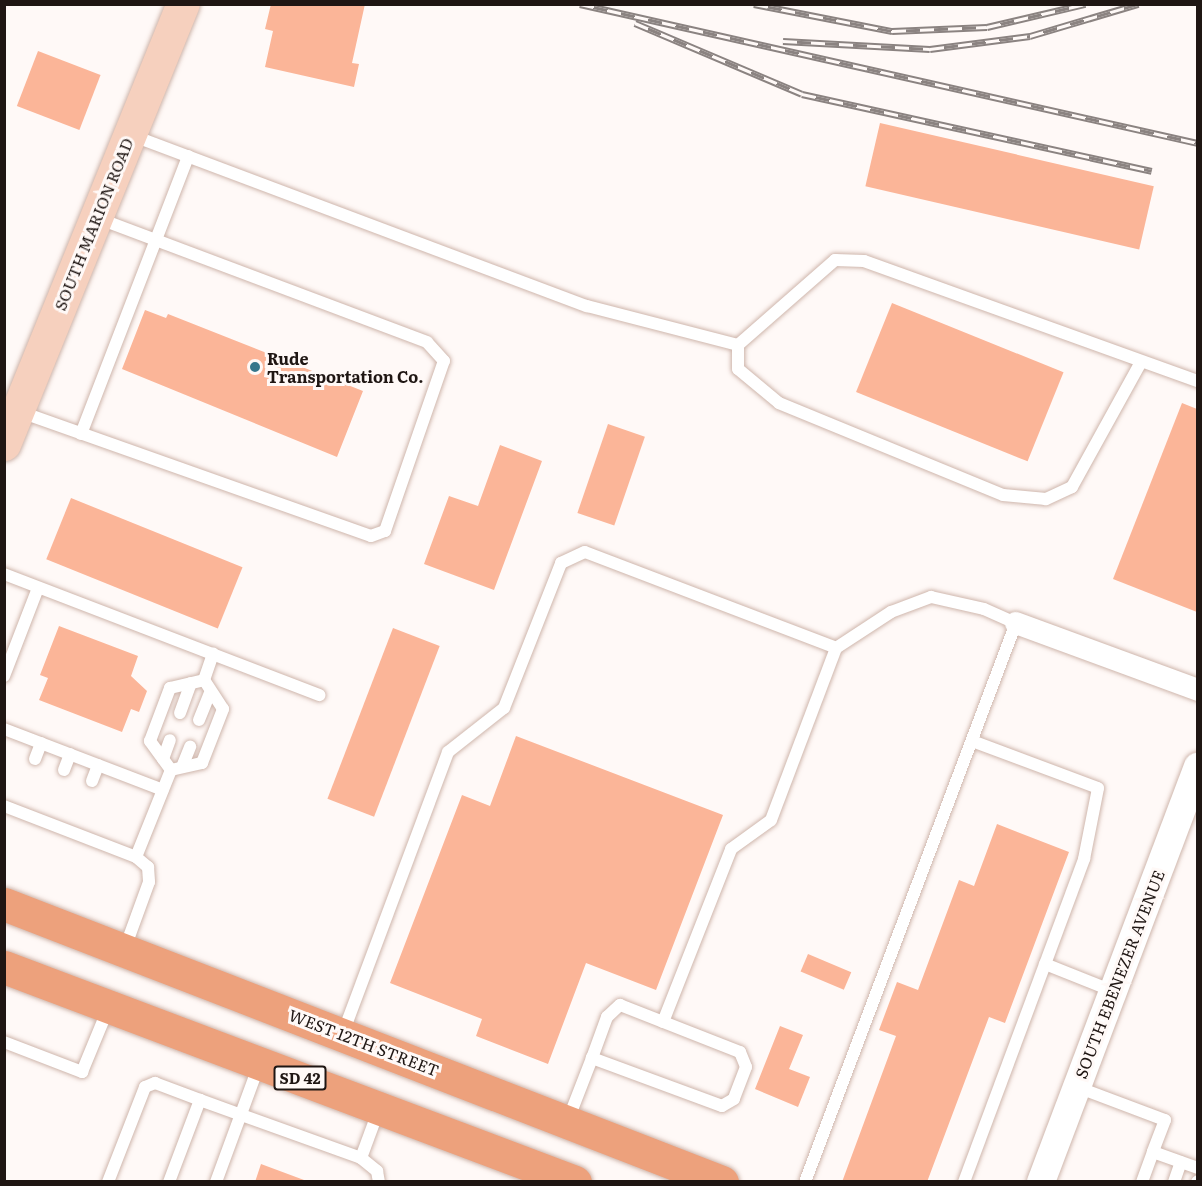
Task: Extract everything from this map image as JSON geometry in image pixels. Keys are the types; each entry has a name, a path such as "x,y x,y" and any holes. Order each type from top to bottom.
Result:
{"main road":[{"name":"SOUTH MARION ROAD","path":"4,444 183,4"},
{"path":"4,893 125,949"},
{"name":"WEST 12TH STREET","path":"4,904 343,1033 722,1182"},
{"name":"SD 42","path":"11,972 575,1182"}],"street":[{"path":"1016,623 1197,690"},
{"name":"SOUTH EBENEZER AVENUE","path":"1041,1182 1197,767"}],"lane":[{"path":"129,135 586,306 738,345"},
{"path":"81,434 188,156"},
{"path":"18,411 370,536 385,531 444,361 427,342 96,218"},
{"path":"1141,362 1072,487 1046,499 1003,495 778,403 738,369 738,345 835,260 855,261 1197,381"},
{"path":"343,1033 448,752 504,708 561,563 585,552 836,648"},
{"path":"4,574 320,695"},
{"path":"4,676 38,588"},
{"path":"663,1022 731,849 771,819 836,648 891,612 931,597 984,609 1016,623 805,1182"},
{"path":"200,720 202,685 213,654"},
{"path":"180,713 202,685"},
{"path":"202,685 224,709 202,763 176,768 163,759 150,741 170,688 202,685"},
{"path":"4,729 163,790"},
{"path":"163,759 170,740"},
{"path":"964,1182 1084,859 1098,788 972,741"},
{"path":"35,759 41,743"},
{"path":"136,857 163,790 190,747"},
{"path":"63,770 70,754"},
{"path":"92,781 98,765"},
{"path":"13,807 73,829 136,857 148,867 149,882 125,949"},
{"path":"1045,964 1113,991"},
{"path":"568,1121 591,1058 607,1017 620,1005 740,1052 746,1066 734,1099 722,1106 591,1058"},
{"path":"4,1042 82,1072 108,1007"},
{"path":"216,1182 260,1064"},
{"path":"108,1182 145,1087 155,1083 361,1158 377,1171 379,1182"},
{"path":"1077,1087 1165,1120 1142,1182"},
{"path":"169,1182 200,1100"},
{"path":"361,1158 380,1108"},
{"path":"1153,1152 1197,1168"},
{"path":"1174,1182 1181,1162"}],"building":[{"path":"271,4 365,4 352,63 359,64 354,87 265,67 273,31 265,29"},
{"path":"38,51 101,75 79,130 17,106"},
{"path":"880,123 1154,186 1139,250 865,186"},
{"path":"892,303 1064,372 1028,461 856,392"},
{"path":"145,310 166,318 168,314 363,391 337,457 122,369"},
{"path":"1182,403 1197,409 1197,612 1113,579"},
{"path":"608,424 645,437 614,526 577,513"},
{"path":"500,445 542,461 494,590 424,564 449,496 478,506"},
{"path":"71,498 243,567 218,628 46,559"},
{"path":"59,626 138,656 131,676 147,691 139,712 131,709 122,732 39,700 48,678 40,675"},
{"path":"393,628 440,646 374,817 327,799"},
{"path":"516,736 723,815 656,990 586,963 548,1064 476,1036 482,1019 390,983 462,795 490,806"},
{"path":"997,824 1069,852 1005,1023 989,1017 927,1182 842,1182 896,1036 879,1030 897,982 918,990 959,880 974,886"},
{"path":"808,954 851,972 844,990 801,971"},
{"path":"780,1026 803,1035 789,1069 810,1077 798,1107 755,1089"},
{"path":"261,1164 304,1180 303,1182 255,1182"}],"railway":[{"path":"580,4 1198,143"},
{"path":"754,4 892,31 987,27 1085,4"},
{"path":"783,41 930,49 1030,36 1138,4"},
{"path":"635,23 802,94 1152,171"}],"place":[{"name":"Rude Transportation Co.","path":"255,367"}]}
